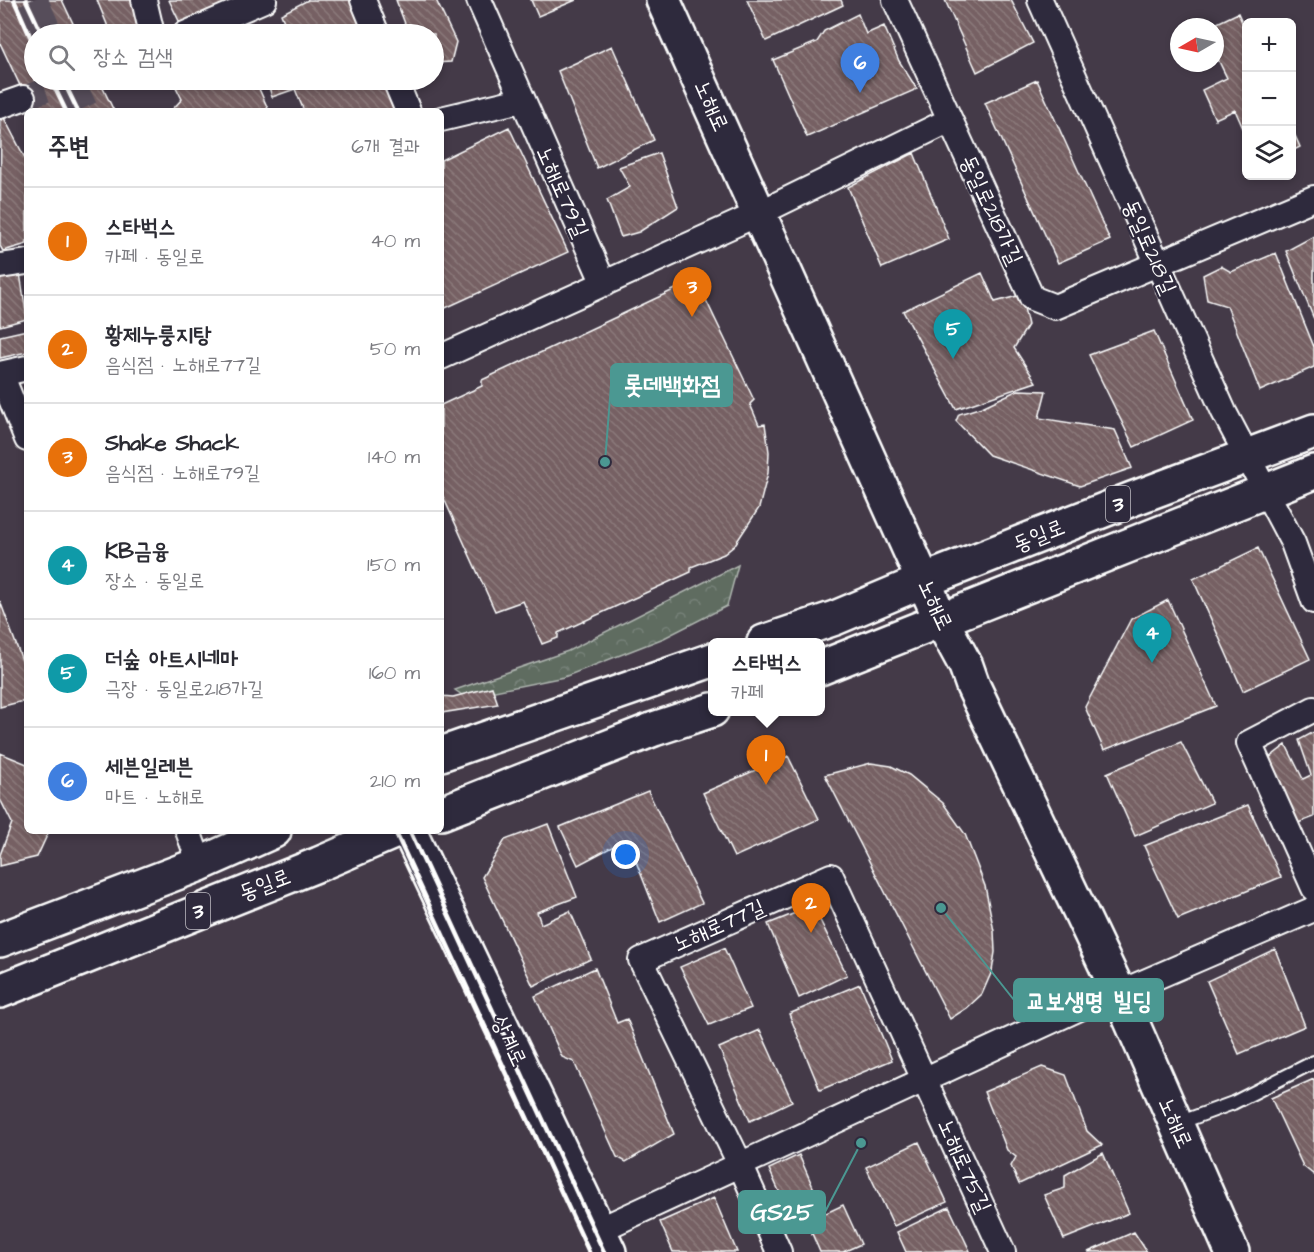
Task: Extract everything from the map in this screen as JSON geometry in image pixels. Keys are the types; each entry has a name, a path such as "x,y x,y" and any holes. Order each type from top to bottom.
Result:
{"main road":[{"name":"노해로","path":"663,0 923,581 966,666 973,686 1119,993 1232,1252"},
{"name":"동일로","path":"776,638 835,618 1132,499 1314,431"},
{"name":"동일로","path":"825,666 1266,489 1314,472"},
{"path":"444,753 708,661"},
{"path":"444,812 654,729 708,711"},
{"name":"동일로","path":"0,940 200,864 267,834"},
{"name":"동일로","path":"0,991 389,834"},
{"name":"상계로","path":"410,834 604,1241"}],"street":[{"path":"144,0 150,24"},
{"path":"208,24 264,0"},
{"path":"363,0 373,24"},
{"name":"노해로79길","path":"479,0 603,284"},
{"name":"동일로218가길","path":"895,0 1032,298 1055,307 1314,198"},
{"name":"동일로218길","path":"1040,0 1224,412 1293,543 1314,600"},
{"path":"399,90 407,108"},
{"path":"0,106 24,98"},
{"path":"444,118 521,100"},
{"path":"444,356 760,213 950,120"},
{"path":"0,267 24,263"},
{"path":"24,369 0,374 24,432"},
{"path":"1314,709 1249,743 1314,888"},
{"path":"189,834 200,864"},
{"name":"노해로77길","path":"740,1164 641,960 831,876 925,1079"},
{"path":"604,1241 740,1164 1084,1006 1314,909"},
{"name":"노해로75길","path":"925,1079 1003,1252"},
{"path":"740,1164 779,1252"}],"lane":[{"path":"1175,1124 1233,1103 1314,1062"}],"green space":[{"path":"738,565 727,606 664,638 564,677 465,697 455,690 568,651"}],"building":[{"path":"0,0 62,0 73,24 24,24 24,90 104,90 113,108 31,108 0,43"},
{"path":"97,0 136,0 141,24 107,24"},
{"path":"169,0 235,0 180,23"},
{"path":"308,0 350,0 361,24 285,24 281,14"},
{"path":"396,0 436,0 456,42 451,62 444,62 444,24 405,24"},
{"path":"531,0 576,0 538,16"},
{"path":"747,0 841,0 843,5 766,41"},
{"path":"945,0 1011,0 1033,43 977,72"},
{"path":"1238,13 1242,22 1242,126 1235,110 1215,119 1202,90 1227,78 1224,72 1224,20"},
{"path":"858,14 866,34 884,26 899,61 917,89 807,137 773,60 817,42 824,31"},
{"path":"612,46 654,140 597,168 558,71"},
{"path":"1037,80 1110,240 1058,263 985,103"},
{"path":"178,90 260,90 268,108 174,108 182,99"},
{"path":"270,90 292,90 272,97"},
{"path":"295,90 389,90 397,108 303,108"},
{"path":"1,112 24,156 24,245 3,251 0,246"},
{"path":"509,127 568,252 444,309 444,159"},
{"path":"659,153 678,207 639,232 621,237 607,200 630,187 619,167"},
{"path":"914,153 949,239 882,268 848,187"},
{"path":"1314,236 1314,319 1286,251"},
{"path":"1276,253 1314,347 1314,367 1260,391 1227,306 1207,300 1203,275 1221,266 1231,272"},
{"path":"20,273 24,320 0,326 0,276"},
{"path":"982,273 995,302 1021,295 1028,325 1014,348 1036,382 956,409 903,311"},
{"path":"697,279 703,287 706,300 754,400 750,404 759,425 765,424 769,452 768,473 759,508 734,546 724,554 691,567 691,572 558,633 558,638 542,644 523,601 495,611 444,499 444,404 482,386 482,380"},
{"path":"24,331 24,353 0,358 0,336"},
{"path":"1154,331 1193,420 1134,447 1089,355"},
{"path":"1018,390 1046,391 1039,418 1115,430 1132,468 1080,486 989,455 956,421 959,414 982,407"},
{"path":"1258,548 1310,659 1243,691 1193,579"},
{"path":"1168,600 1216,706 1104,750 1085,707 1131,619"},
{"path":"0,601 24,666 24,701 0,707"},
{"path":"492,687 498,704 444,713 444,696 453,697"},
{"path":"1314,732 1314,817 1298,823 1269,758 1286,745 1303,779 1311,775 1299,740"},
{"path":"1181,742 1212,803 1135,836 1107,773"},
{"path":"0,753 24,763 24,834 48,834 37,857 0,866 0,855 12,823 0,799"},
{"path":"788,756 819,819 734,857 703,793"},
{"path":"871,763 891,766 909,775 943,803 965,834 985,886 994,931 995,952 992,971 982,994 950,1019 825,775"},
{"path":"648,791 702,903 660,922 627,839 578,865 560,827"},
{"path":"1248,805 1281,877 1178,919 1144,846"},
{"path":"548,824 577,897 537,912 541,924 570,911 591,959 533,986 482,877 505,840"},
{"path":"813,906 847,975 799,998 768,924"},
{"path":"724,948 751,1008 709,1025 680,967"},
{"path":"1275,949 1305,1026 1239,1054 1207,981"},
{"path":"595,968 617,1023 627,1019 674,1134 626,1162 617,1157 574,1062 562,1057 535,996"},
{"path":"860,984 892,1060 820,1090 789,1014"},
{"path":"760,1030 792,1101 750,1121 719,1048"},
{"path":"1042,1067 1066,1075 1087,1131 1102,1145 1019,1184 1011,1166 1016,1157 1007,1150 984,1092"},
{"path":"1314,1079 1314,1175 1303,1166 1271,1098"},
{"path":"919,1142 947,1202 894,1226 866,1167"},
{"path":"1103,1153 1129,1213 1064,1239 1044,1195 1065,1188 1065,1175"},
{"path":"799,1155 823,1210 794,1224 769,1169"},
{"path":"714,1198 737,1252 673,1252 660,1222"},
{"path":"843,1205 861,1244 843,1252 820,1252 807,1222"},
{"path":"949,1207 970,1251 906,1252 897,1232"},
{"path":"1134,1232 1147,1252 1088,1252"}],"tunnel":[{"path":"31,0 42,24"},
{"path":"23,98 46,90"},
{"path":"72,90 81,108"}],"railway":[{"path":"14,0 25,24"},
{"path":"26,0 37,24"},
{"path":"56,90 65,108"},
{"path":"68,90 77,108"},
{"path":"396,834 589,1252"},
{"path":"411,834 604,1252"}],"place":[{"name":"세븐일레븐","path":"860,93"},
{"name":"Shake Shack","path":"692,317"},
{"name":"더숲 아트시네마","path":"953,359"},
{"name":"롯데백화점","path":"605,462"},
{"name":"KB금융","path":"1152,663"},
{"name":"스타벅스","path":"766,785"},
{"name":"교보생명 빌딩","path":"941,908"},
{"name":"황제누룽지탕","path":"811,933"},
{"name":"GS25","path":"861,1143"}]}
